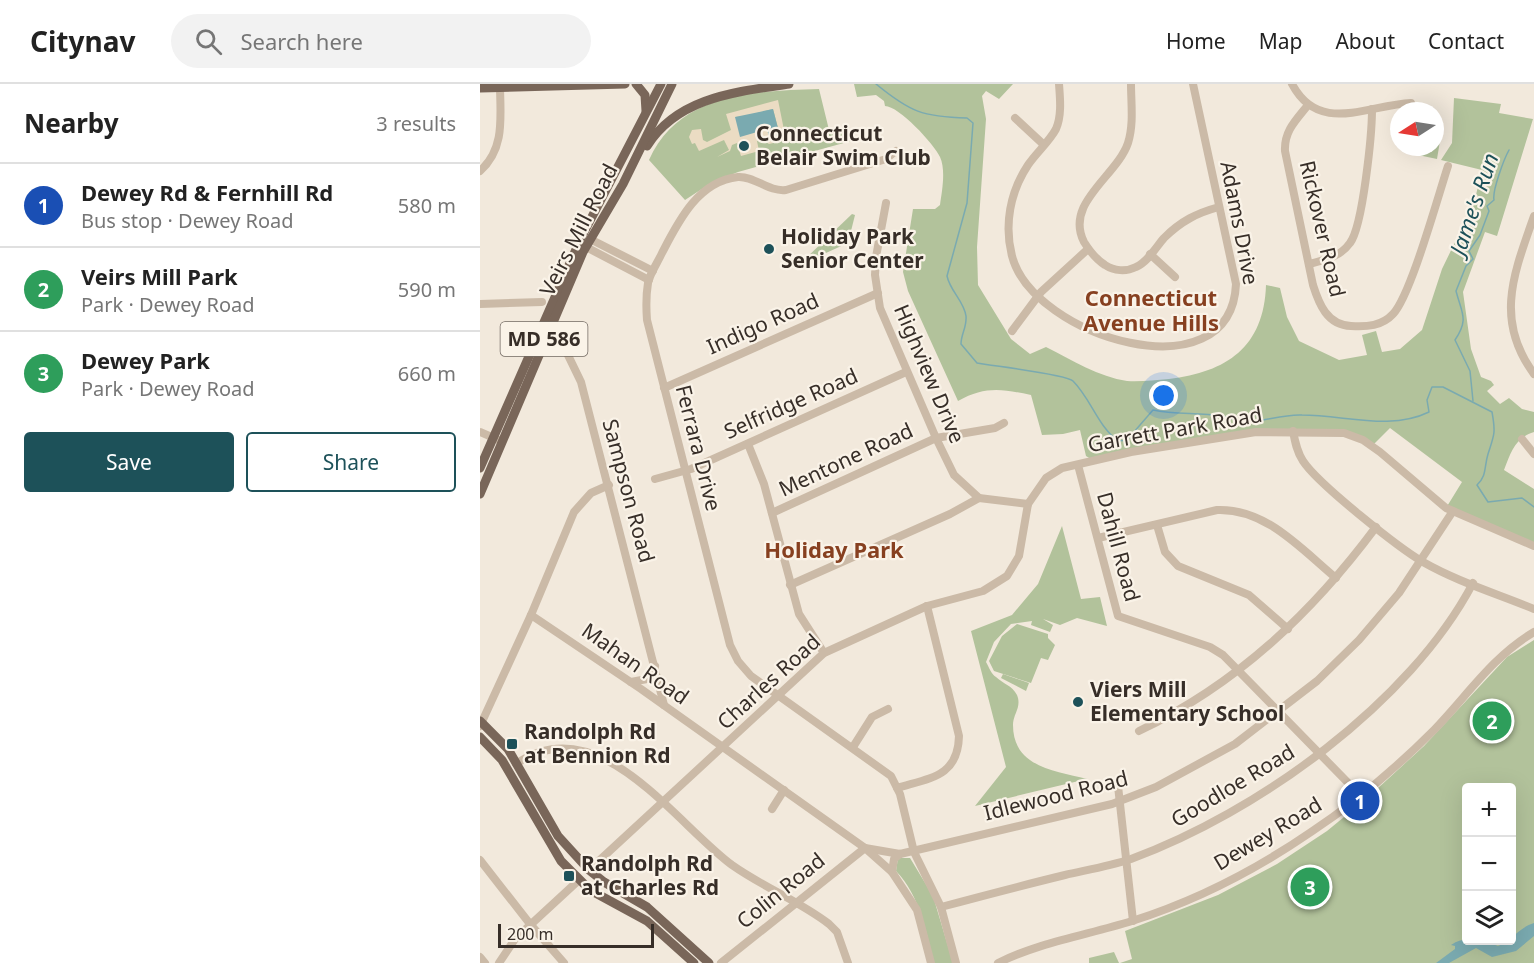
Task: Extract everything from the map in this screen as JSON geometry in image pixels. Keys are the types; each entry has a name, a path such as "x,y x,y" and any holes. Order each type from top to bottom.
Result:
{"main road":[{"path":"480,88 625,84"},
{"path":"636,84 645,95 646,111"},
{"name":"Veirs Mill Road","path":"480,494 496,439 581,238 660,84"},
{"name":"Veirs Mill Road","path":"480,468 496,439 591,238 622,184 672,84"},
{"path":"622,184 654,135 667,122 688,108 725,94 789,84"},
{"path":"481,723 496,735 516,764 558,836 589,870 604,882 647,907 709,963"},
{"path":"480,737 502,760 537,824 561,861 590,890 647,921 694,963"}],"street":[{"name":"Adams Drive","path":"1059,84 1059,118 1055,130 1043,144 1020,180 1007,225 1013,259 1024,282 1037,297 1077,325 1118,340 1166,345 1206,338 1223,325 1235,297 1236,284 1193,84"},
{"path":"1131,84 1131,121 1127,143 1113,170 1081,212 1079,224 1088,249 1105,266 1117,270 1136,267 1183,221 1197,213 1219,207"},
{"path":"1292,84 1308,105 1331,115 1390,106"},
{"path":"480,171 492,157 498,145 501,126 500,86"},
{"name":"Rickover Road","path":"1308,105 1289,129 1285,141 1309,264 1320,307 1336,322 1346,326 1364,327 1388,319 1404,297 1448,166"},
{"path":"1309,264 1329,259 1340,253 1354,236 1372,127 1372,109"},
{"path":"1015,118 1043,144"},
{"name":"Ferrara Drive","path":"896,151 886,159 786,190 770,189 746,178 720,183 700,195 687,207 649,280 647,320 730,645 738,661 751,676 885,769 897,788 914,852"},
{"name":"Highview Drive","path":"886,203 876,257 878,293 885,324 954,475 979,498"},
{"path":"1534,217 1513,279 1511,315 1520,353 1534,374"},
{"path":"649,280 586,248 581,238 591,238 653,271"},
{"path":"1012,331 1037,297 1088,249"},
{"path":"1150,254 1175,277"},
{"name":"Indigo Road","path":"664,388 878,293"},
{"path":"480,304 542,302"},
{"name":"Sampson Road","path":"544,338 566,351 581,382 664,705"},
{"name":"Selfridge Road","path":"655,478 684,471 748,444 906,372"},
{"name":"Mentone Road","path":"772,513 936,438 995,428 1004,423"},
{"path":"1293,431 1344,433 1363,440 1453,512 1534,546"},
{"name":"Garrett Park Road","path":"1078,465 1131,452 1211,438 1256,432 1293,431 1295,444 1304,462 1376,527 1422,561 1534,609"},
{"path":"480,432 496,439"},
{"path":"1522,439 1534,454"},
{"path":"748,444 757,464 772,513 799,614 824,653"},
{"name":"Charles Road","path":"589,870 824,653 927,606 983,591 1007,576 1019,556 1028,504 1036,488 1046,478 1062,468 1078,465"},
{"name":"Dahill Road","path":"1078,465 1118,616 1210,646 1239,672"},
{"path":"481,723 531,615 574,512 591,494 609,485"},
{"path":"790,585 950,514 979,498 1028,504"},
{"path":"1098,538 1217,510 1252,515 1266,520 1336,578"},
{"name":"Idlewood Road","path":"914,852 1121,801 1194,768 1234,744 1279,712 1359,640 1422,561 1453,512"},
{"path":"1157,525 1165,552 1178,566 1250,595 1288,629"},
{"path":"1139,731 1169,717 1239,672 1288,629 1336,578 1376,527"},
{"name":"Goodloe Road","path":"941,907 1126,860 1172,843 1275,786 1320,754 1405,675 1440,634 1473,583"},
{"path":"897,788 946,771 954,761 958,750 959,736 927,606"},
{"name":"Mahan Road","path":"531,615 664,705 865,848 892,872 917,909 931,963"},
{"name":"Dewey Road","path":"998,963 1041,945 1133,921 1254,868 1313,831 1360,795 1434,729 1496,659 1534,632"},
{"path":"631,682 647,679 655,666"},
{"path":"1239,672 1360,795"},
{"path":"853,747 872,717 888,709"},
{"path":"516,764 541,750 560,747 582,750 603,758 664,803 729,863 752,880 821,918 837,932 848,963"},
{"path":"1118,786 1133,921"},
{"path":"772,809 784,790"},
{"name":"Mahan Road","path":"865,848 900,854 914,852"},
{"name":"Colin Road","path":"721,963 865,848"},
{"path":"914,852 941,907 956,963"},
{"path":"892,872 894,859 900,854"},
{"path":"480,860 564,963"},
{"path":"499,963 515,939 579,880"},
{"path":"480,957 485,963"}],"green space":[{"path":"854,84 1013,84 999,99 986,91 982,96 986,119 977,247 978,285 1011,339 1030,354 1046,347 1096,372 1127,381 1169,379 1208,370 1225,363 1250,340 1258,325 1264,307 1266,285 1280,288 1287,317 1299,341 1339,360 1367,355 1362,335 1376,331 1382,352 1400,349 1422,330 1442,269 1474,203 1482,170 1441,160 1452,143 1454,98 1501,104 1499,113 1533,119 1497,236 1485,232 1463,292 1471,349 1481,377 1491,381 1494,385 1487,391 1500,404 1509,398 1522,409 1534,412 1534,432 1518,442 1504,470 1534,489 1534,546 1446,508 1462,482 1390,428 1372,446 1344,433 1256,432 1094,461 1086,456 1080,430 1042,435 1031,395 994,390 977,393 958,401 908,291 903,272 913,209 935,209 940,205 943,181 942,162 931,144 899,112 885,106 884,101 876,95 857,97"},
{"name":"Connecticut Belair Swim Club","path":"819,89 830,134 848,127 851,141 738,172 711,183 685,200 649,160 662,138 679,121 699,109 721,100 745,95"},
{"path":"852,214 855,215 848,243 806,262 804,260"},
{"path":"1062,526 1081,599 1100,597 1107,626 1077,618 1060,625 1043,619 1053,625 1050,632 1031,625 1032,621 1011,624 994,642 986,662 994,676 1013,689 1017,695 1018,707 1013,725 1015,739 1020,750 1038,765 1087,779 975,806 1006,767 971,631 1012,615 1038,584"},
{"path":"1017,624 1048,634 1048,638 1055,645 1048,660 1041,658 1031,683 994,671 989,661 1002,636"},
{"path":"1534,640 1534,963 1120,963 1132,959 1125,931 1218,895 1277,864 1327,831 1424,746 1507,657"},
{"path":"1003,674 1029,683 1026,691 1001,678"},
{"path":"898,858 910,858 933,896 953,963 934,963 925,926 916,903 911,891 896,871"},
{"path":"1114,952 1119,963 1089,963 1089,958"}],"shaded area":[{"path":"778,100 786,140 769,144 761,139 757,141 759,151 741,156 737,143 732,145 730,151 717,157 729,150 724,140 699,151 689,137 692,130 701,129 703,140 707,142 731,130 726,114","holes":["773,109 780,135 735,117"]}],"water":[{"path":"773,109 780,136 769,137 767,129 740,137 735,117"},
{"path":"1534,923 1534,936 1516,951 1492,957 1476,948 1449,963 1436,963 1455,949 1455,946 1451,945 1462,940 1462,945 1516,945 1516,934"}],"waterway":[{"path":"876,84 908,107 928,114 967,118 973,123 967,203 947,276 965,311 966,324 961,344 977,363 1068,378 1079,388 1105,427 1118,441 1127,440 1153,410 1213,415 1245,422 1295,415 1367,421 1414,418 1429,412 1427,400 1432,387 1443,387 1492,412 1493,438 1484,475 1477,485 1488,502 1522,498 1534,507"},
{"name":"Jame's Run","path":"1473,401 1470,371 1455,340 1463,321 1456,291 1466,266 1473,259 1469,251 1480,235 1489,211 1487,206 1494,200 1497,183 1509,150"}],"place":[{"name":"Connecticut Belair Swim Club","path":"744,146"},
{"name":"Holiday Park Senior Center","path":"769,249"},
{"name":"Viers Mill Elementary School","path":"1078,702"},
{"name":"Veirs Mill Park","path":"1492,721"},
{"name":"Randolph Rd at Bennion Rd","path":"512,744"},
{"name":"Dewey Rd & Fernhill Rd","path":"1360,801"},
{"name":"Randolph Rd at Charles Rd","path":"569,876"},
{"name":"Dewey Park","path":"1310,887"}],"district":[{"name":"Connecticut Avenue Hills","path":"1151,310"},
{"name":"Holiday Park","path":"834,550"}]}
